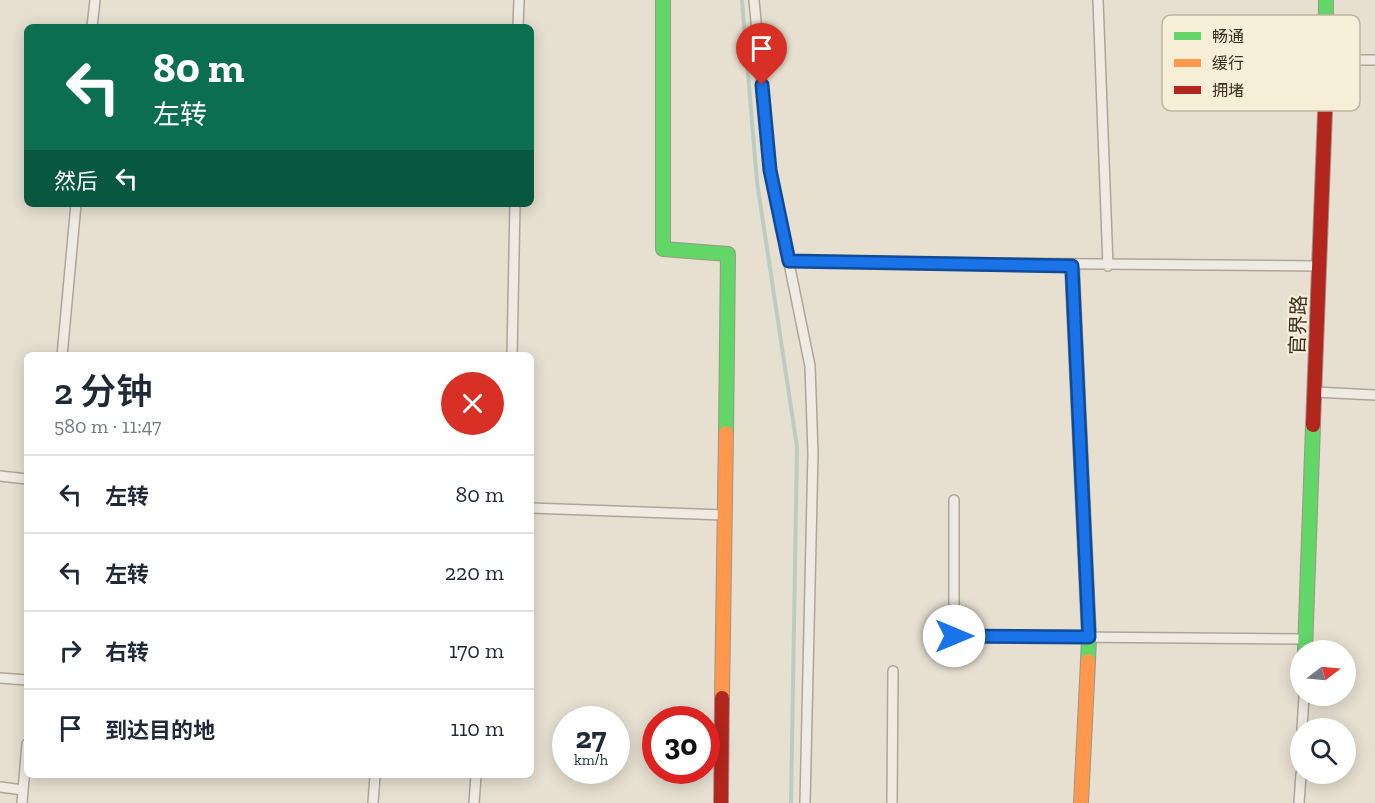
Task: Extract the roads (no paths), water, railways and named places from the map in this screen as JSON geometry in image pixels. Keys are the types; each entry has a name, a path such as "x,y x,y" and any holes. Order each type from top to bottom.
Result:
{"street":[{"path":"92,24 94,0"},
{"path":"518,24 519,0"},
{"path":"663,0 663,249 728,254 721,803"},
{"path":"754,0 770,170 810,366 813,453 805,803"},
{"path":"1098,0 1108,266"},
{"name":"官界路","path":"1326,0 1326,15"},
{"name":"官界路","path":"1305,640 1325,111"},
{"path":"62,352 76,207"},
{"path":"512,352 515,207"},
{"path":"789,261 1072,266 1319,266"},
{"path":"1072,266 1089,637 1081,803"},
{"path":"1315,392 1375,395"},
{"path":"0,476 24,479"},
{"path":"954,500 954,636 1089,637 1290,644"},
{"path":"534,508 724,515"},
{"path":"892,803 893,671"},
{"path":"0,678 24,680"},
{"path":"22,803 24,778"},
{"path":"373,803 375,778"},
{"path":"474,803 476,778"},
{"path":"1299,803 1300,784"},
{"path":"0,787 23,790"}],"waterway":[{"path":"742,1 757,182 797,447 791,803"}]}
